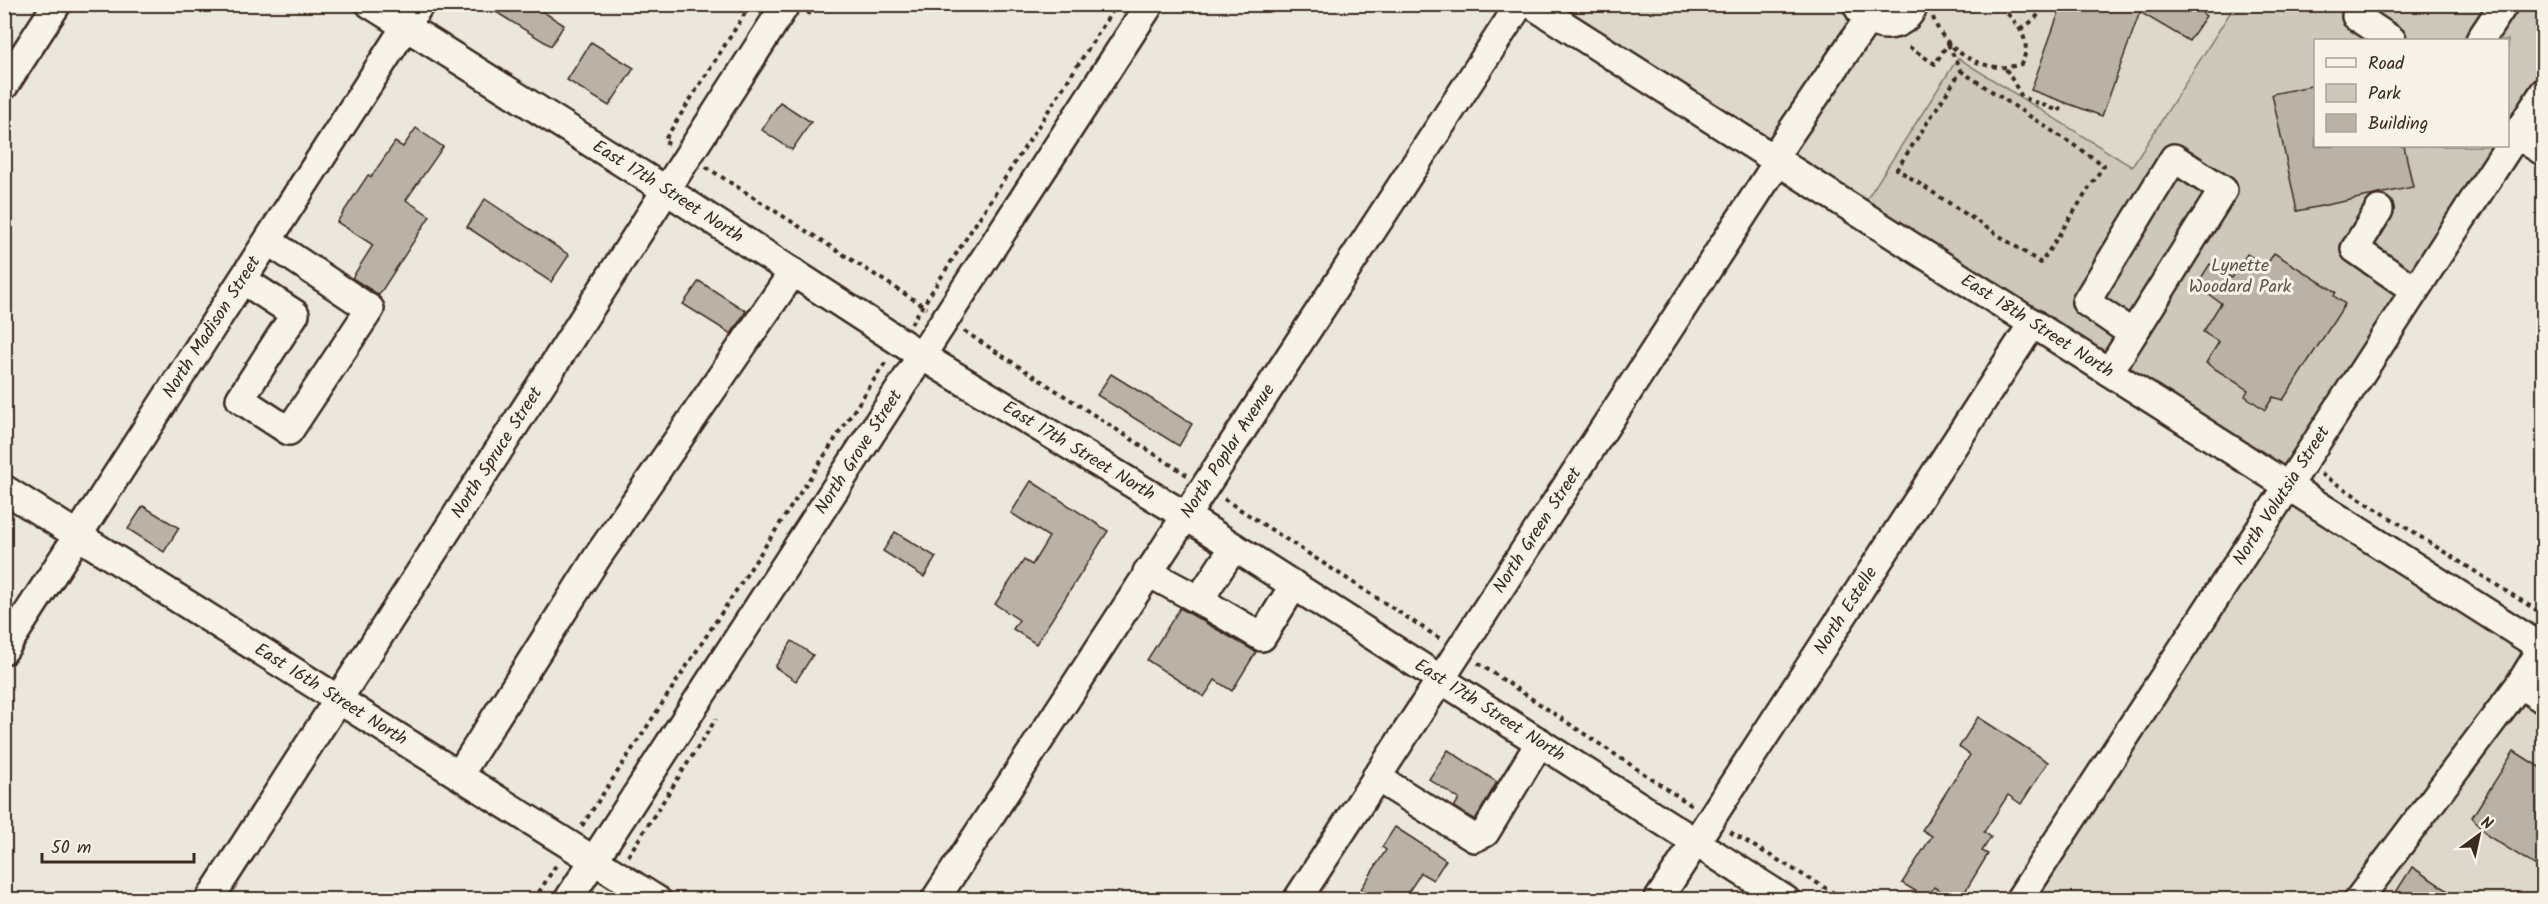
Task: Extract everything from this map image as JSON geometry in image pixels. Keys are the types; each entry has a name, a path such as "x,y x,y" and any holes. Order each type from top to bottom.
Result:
{"street":[{"path":"4,86 57,4"},
{"name":"East 17th Street North","path":"370,4 666,190 911,348 1184,515 1786,900"},
{"name":"North Madison Street","path":"4,650 420,4"},
{"name":"North Spruce Street","path":"209,900 786,4"},
{"name":"North Grove Street","path":"568,900 934,312 1150,4"},
{"name":"North Poplar Avenue","path":"935,900 1184,515 1520,4"},
{"name":"East 18th Street North","path":"1531,4 2543,647"},
{"path":"2364,4 2356,16 2390,39"},
{"path":"2481,39 2504,4"},
{"path":"1862,12 1882,25 1899,23 1923,7"},
{"name":"North Green Street","path":"1297,900 1763,185 1862,12"},
{"name":"North Volutsia Street","path":"2509,147 2544,92"},
{"path":"2517,135 2544,152"},
{"name":"North Volutsia Street","path":"2019,900 2303,463 2413,289 2509,147"},
{"path":"2109,372 2133,334 2223,190 2174,158 2086,302 2133,334"},
{"path":"2379,210 2355,249 2413,289"},
{"path":"268,241 370,309 289,431 240,399 320,276"},
{"path":"459,775 598,556 793,272"},
{"path":"243,280 295,314"},
{"name":"North Estelle","path":"1658,900 2033,323"},
{"name":"East 16th Street North","path":"4,489 657,900"},
{"path":"1199,600 1234,547"},
{"path":"1147,572 1262,637 1294,585"},
{"path":"2358,900 2520,684 2543,647"},
{"path":"2520,684 2544,700"},
{"path":"1376,777 1474,838 1485,833 1540,742"}],"path":[{"path":"534,900 570,844 911,348 1117,4"},
{"path":"1948,43 1977,62 2006,69 2021,64 2027,54 2026,39 1998,4"},
{"path":"2020,29 2035,19 2045,4"},
{"path":"1923,7 1948,43 1960,71 2104,165 2041,263 1897,169 1960,71"},
{"path":"1909,47 1935,63 1948,43"},
{"path":"2006,69 2022,97 2059,111 2065,103"},
{"path":"700,163 1458,650 1711,819 1846,900"},
{"path":"2303,463 2544,615"}],"shaded area":[{"path":"1531,5 2235,5 2132,167 1959,58 1859,211"},
{"path":"2296,505 2543,661 2543,899 2030,900 2289,506"}],"green space":[{"name":"Lynette Woodard Park","path":"2235,5 2543,5 2543,87 2509,142 2509,39 2314,39 2314,147 2505,147 2288,486 1859,211 1958,58 2132,167"}],"building":[{"path":"483,4 531,4 564,25 551,46"},
{"path":"2062,4 2198,4 2197,9 2206,16 2189,41 2140,12 2102,116 2031,90"},
{"path":"591,42 634,68 609,106 567,80"},
{"path":"2314,85 2314,147 2404,147 2413,187 2297,211 2272,94"},
{"path":"780,102 811,122 792,150 762,130"},
{"path":"416,128 443,147 406,200 430,216 379,295 352,278 373,245 337,222 368,175 371,177 395,142 403,147"},
{"path":"485,199 569,255 551,282 467,227"},
{"path":"2274,253 2336,292 2334,296 2345,304 2283,400 2273,397 2265,410 2245,396 2248,390 2206,363 2219,342 2203,332 2221,303 2196,286 2210,264 2232,278 2247,254 2266,266"},
{"path":"699,281 746,311 731,334 683,304"},
{"path":"1111,374 1192,424 1179,446 1097,395"},
{"path":"1031,481 1108,531 1036,644 1013,629 1019,620 995,604 1024,560 1032,565 1049,537 1011,513"},
{"path":"143,506 179,528 164,552 128,529"},
{"path":"895,532 936,557 924,577 883,551"},
{"path":"1180,608 1256,652 1232,691 1215,680 1204,697 1147,660"},
{"path":"792,641 813,655 796,681 775,667"},
{"path":"1978,717 2048,762 2021,804 2008,795 1984,832 1991,837 1982,851 1988,854 1960,900 1954,900 1934,887 1927,898 1902,883 1932,836 1922,830 1970,755 1959,747"},
{"path":"1448,750 1497,782 1475,820 1454,807 1459,799 1429,779"},
{"path":"2514,751 2544,770 2544,871 2488,836 2472,817"},
{"path":"1395,827 1446,860 1433,880 1421,873 1403,900 1377,900 1361,889 1386,850 1382,847"},
{"path":"2412,867 2462,900 2391,900"}]}
